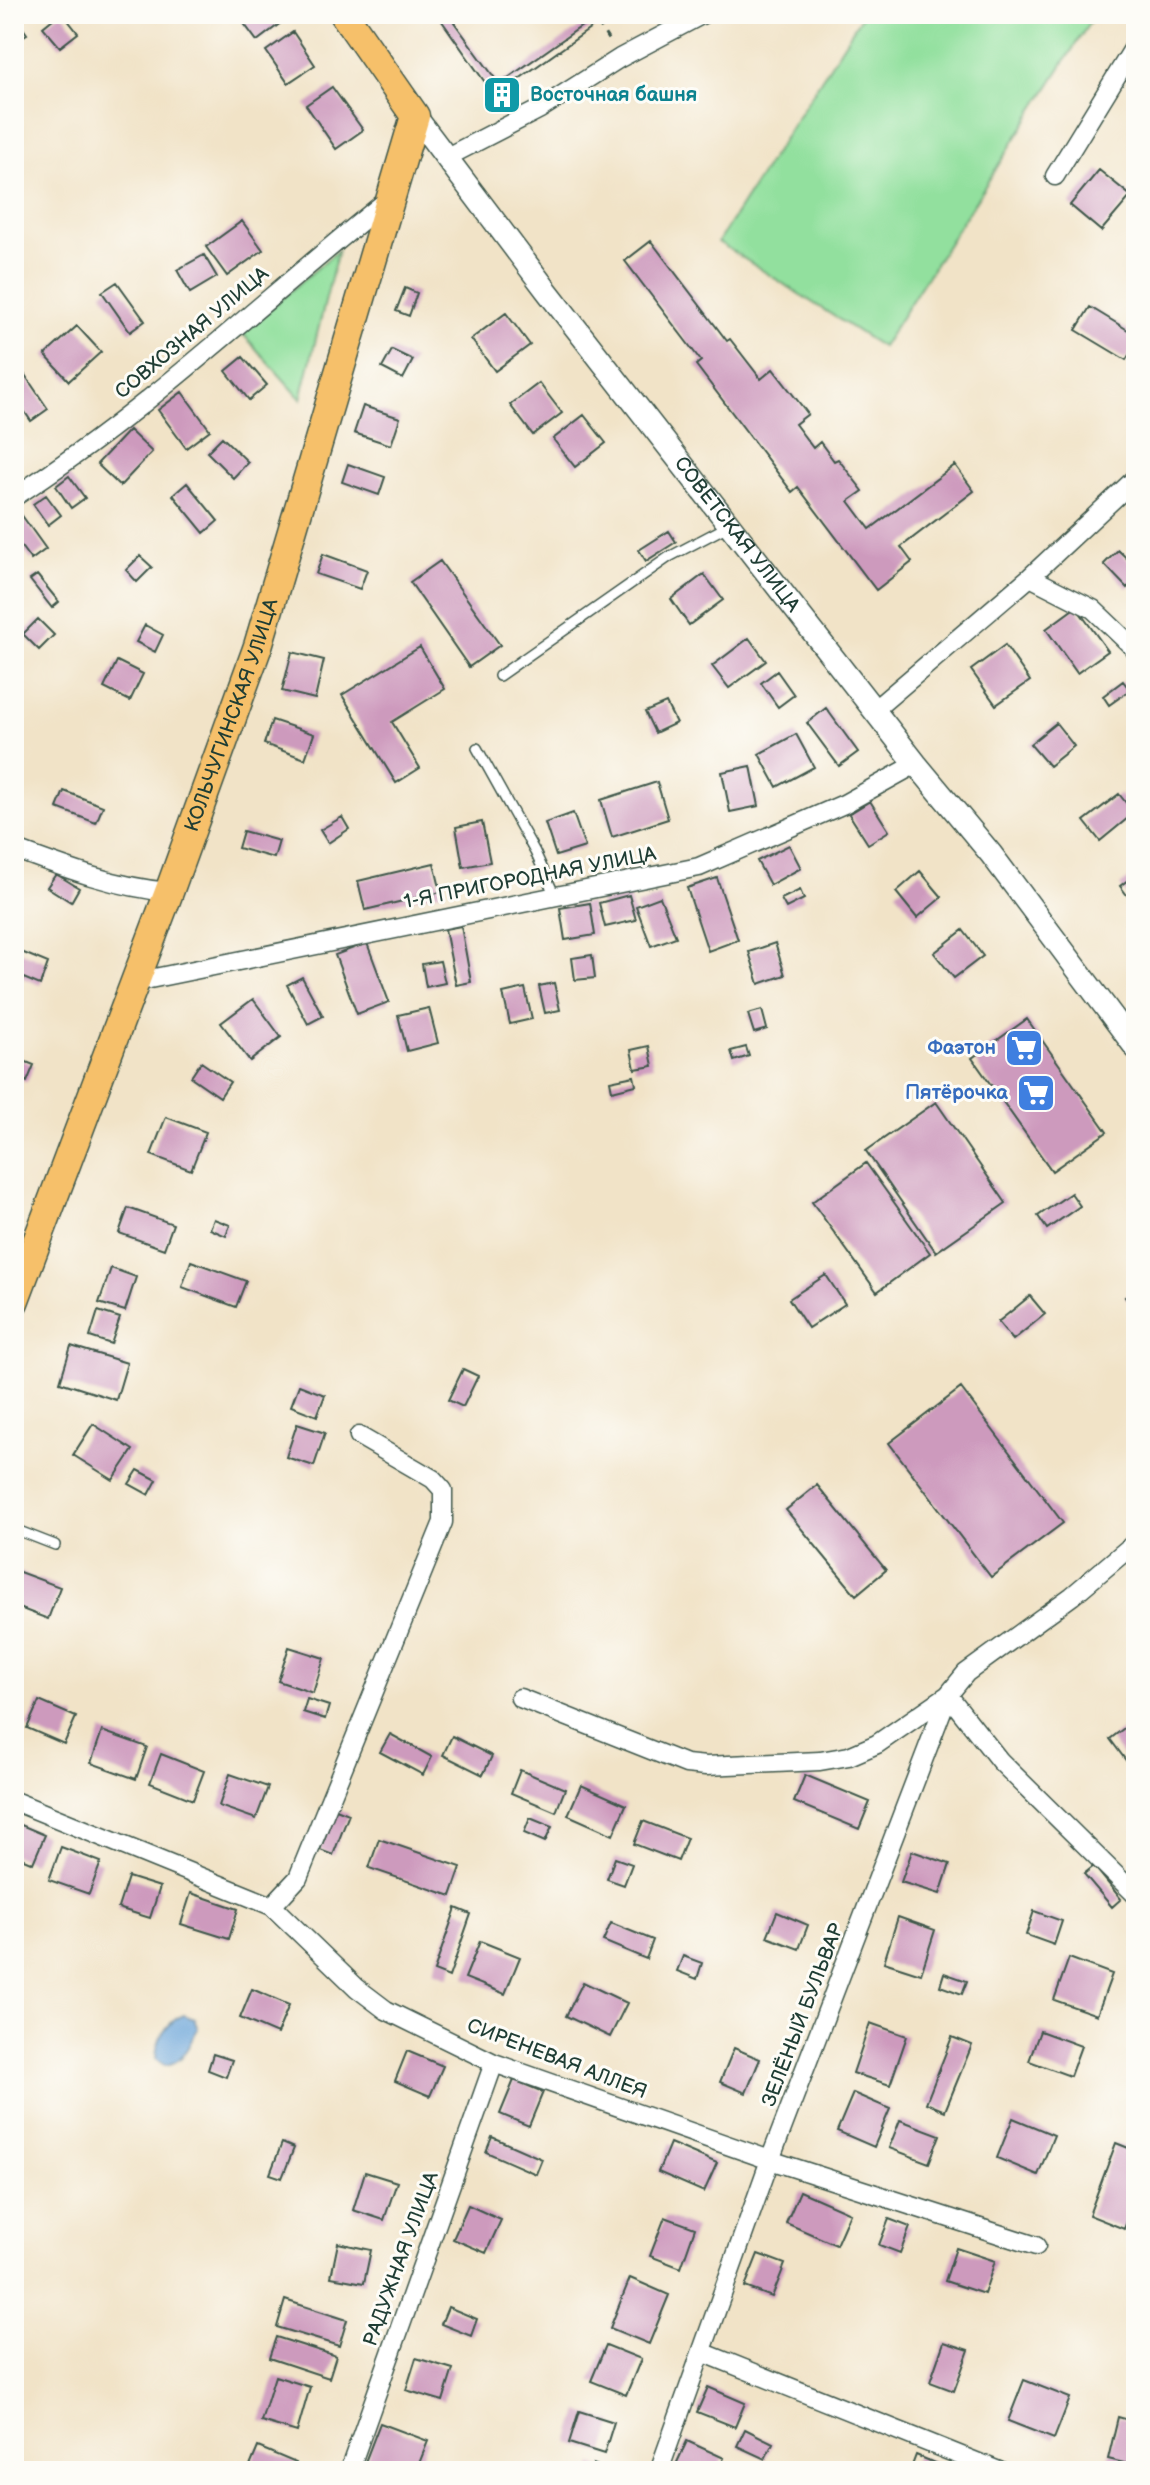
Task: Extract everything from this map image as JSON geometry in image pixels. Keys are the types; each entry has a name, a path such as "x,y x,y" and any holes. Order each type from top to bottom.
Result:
{"main road":[{"name":"СОВЕТСКАЯ УЛИЦА","path":"344,14 415,116"},
{"name":"КОЛЬЧУГИНСКАЯ УЛИЦА","path":"14,1302 258,646 415,116"}],"street":[{"path":"445,158 540,109 620,58 703,14"},
{"path":"1055,176 1136,44"},
{"name":"СОВЕТСКАЯ УЛИЦА","path":"415,116 916,764 991,854 1136,1048"},
{"name":"СОВХОЗНАЯ УЛИЦА","path":"14,497 65,464 193,365 314,259 392,196"},
{"path":"874,710 1030,577 1136,478"},
{"path":"1030,577 1093,609 1136,650"},
{"name":"1-Я ПРИГОРОДНАЯ УЛИЦА","path":"135,982 699,867 844,804 916,764"},
{"path":"14,849 76,872 137,889 169,892"},
{"path":"272,1906 298,1878 443,1522 443,1490 433,1479 359,1436"},
{"path":"520,1698 686,1764 706,1766 820,1761 849,1756 877,1744 948,1695 966,1673 1072,1596 1136,1542"},
{"path":"948,1695 1000,1761 1136,1895"},
{"name":"ЗЕЛЁНЫЙ БУЛЬВАР","path":"659,2471 770,2160 948,1695"},
{"name":"СИРЕНЕВАЯ АЛЛЕЯ","path":"14,1801 272,1906 357,1988 386,2010 494,2063 770,2160 1036,2246"},
{"name":"РАДУЖНАЯ УЛИЦА","path":"349,2471 494,2063"},
{"path":"702,2352 999,2471"}],"lane":[{"path":"499,676 669,557 731,525"},
{"path":"477,748 535,852 555,896"},
{"path":"14,1529 55,1545"}],"path":[{"path":"592,14 620,58"}],"green space":[{"path":"863,14 1095,14 882,347 718,242"},
{"path":"338,250 301,399 242,333"}],"water":[{"path":"184,2015 194,2019 198,2029 182,2057 165,2065 156,2059 160,2039 172,2022"}],"building":[{"path":"63,14 78,33 60,47 43,27"},
{"path":"237,14 283,14 286,19 257,41"},
{"path":"437,14 448,14 497,81 505,80 599,14 611,14 512,84 516,90 514,102 500,109 491,104 489,88"},
{"path":"14,15 27,34 14,42"},
{"path":"293,32 315,65 288,83 266,51"},
{"path":"332,87 363,130 336,149 306,105"},
{"path":"1099,170 1131,196 1101,231 1070,205"},
{"path":"242,221 263,250 227,276 206,247"},
{"path":"651,241 727,341 730,339 761,379 773,369 808,414 795,424 813,448 820,442 834,461 838,459 863,491 849,501 870,529 955,465 974,491 901,547 912,562 876,590 798,487 792,492 696,365 701,361 625,261"},
{"path":"204,255 217,277 190,293 177,270"},
{"path":"117,282 145,321 130,332 102,292"},
{"path":"405,288 417,293 409,316 396,311"},
{"path":"1090,307 1136,335 1136,344 1126,360 1076,330"},
{"path":"506,313 530,345 495,371 471,339"},
{"path":"77,326 101,352 69,381 45,355"},
{"path":"392,350 413,360 403,379 382,368"},
{"path":"243,357 267,385 249,400 226,371"},
{"path":"25,375 48,409 31,421 14,396 14,383"},
{"path":"539,383 562,413 533,435 510,405"},
{"path":"182,392 210,430 186,448 158,410"},
{"path":"363,406 400,418 391,445 354,433"},
{"path":"584,415 606,443 575,467 553,439"},
{"path":"129,430 152,452 120,486 97,464"},
{"path":"222,437 248,462 233,478 207,452"},
{"path":"348,464 385,477 379,495 342,482"},
{"path":"69,476 85,498 71,508 56,486"},
{"path":"187,483 218,521 204,533 173,495"},
{"path":"46,495 61,515 48,525 33,504"},
{"path":"18,510 46,549 31,560 14,537 14,512"},
{"path":"669,531 676,542 646,561 639,550"},
{"path":"1118,550 1136,567 1136,579 1127,588 1104,564"},
{"path":"323,554 367,570 360,589 316,574"},
{"path":"140,556 152,567 137,582 126,570"},
{"path":"440,561 500,645 469,667 410,582"},
{"path":"704,574 723,600 689,625 671,599"},
{"path":"37,575 59,602 52,608 30,580"},
{"path":"1076,607 1108,651 1077,673 1046,629"},
{"path":"38,619 54,635 39,650 23,634"},
{"path":"145,625 163,635 155,652 136,642"},
{"path":"749,638 766,661 729,688 712,666"},
{"path":"1005,645 1030,681 996,705 971,670"},
{"path":"420,647 445,689 392,722 420,768 396,783 342,695"},
{"path":"292,652 324,660 315,699 282,691"},
{"path":"117,661 143,674 130,701 104,688"},
{"path":"777,671 794,695 778,707 761,683"},
{"path":"1123,681 1130,690 1109,705 1103,696"},
{"path":"666,703 676,723 655,733 645,712"},
{"path":"826,708 858,752 839,766 807,723"},
{"path":"272,720 314,734 305,759 264,744"},
{"path":"1056,723 1074,746 1049,766 1030,744"},
{"path":"796,734 814,767 777,787 759,754"},
{"path":"751,766 759,806 730,812 722,772"},
{"path":"657,782 668,819 612,837 601,800"},
{"path":"64,791 103,806 96,823 57,808"},
{"path":"1119,794 1134,813 1100,841 1084,821"},
{"path":"870,801 889,831 868,844 849,814"},
{"path":"573,813 585,847 556,856 545,823"},
{"path":"342,817 349,829 328,843 320,830"},
{"path":"482,822 490,862 463,867 456,827"},
{"path":"243,831 279,841 274,858 238,848"},
{"path":"789,845 801,868 770,885 757,861"},
{"path":"434,863 441,892 365,910 358,881"},
{"path":"920,871 942,897 917,918 896,892"},
{"path":"56,874 79,888 71,902 47,887"},
{"path":"1136,874 1136,894 1130,899 1120,886"},
{"path":"717,878 738,940 708,951 687,888"},
{"path":"800,890 804,899 786,908 781,899"},
{"path":"629,895 636,920 605,927 599,903"},
{"path":"660,897 676,937 651,946 636,906"},
{"path":"590,903 595,935 565,940 560,908"},
{"path":"461,926 471,982 456,985 445,929"},
{"path":"963,930 983,956 954,978 934,953"},
{"path":"367,943 389,1002 357,1014 335,955"},
{"path":"775,943 785,975 759,984 749,952"},
{"path":"14,949 48,963 40,985 14,974"},
{"path":"592,955 595,978 575,980 572,958"},
{"path":"440,961 445,983 426,987 422,964"},
{"path":"302,977 323,1016 308,1024 287,985"},
{"path":"554,983 560,1010 545,1013 539,986"},
{"path":"525,988 532,1019 510,1024 503,993"},
{"path":"253,999 281,1037 250,1061 221,1023"},
{"path":"429,1008 438,1043 407,1051 398,1015"},
{"path":"14,1009 20,1011 15,1029 14,1029"},
{"path":"762,1010 767,1029 754,1033 748,1014"},
{"path":"1027,1019 1107,1132 1052,1171 972,1058"},
{"path":"649,1046 653,1066 635,1069 631,1050"},
{"path":"746,1047 749,1056 734,1061 731,1051"},
{"path":"14,1057 34,1065 27,1082 14,1076"},
{"path":"201,1062 230,1082 220,1097 191,1077"},
{"path":"634,1076 636,1085 612,1091 610,1081"},
{"path":"936,1102 1006,1203 936,1252 866,1151"},
{"path":"166,1117 206,1132 191,1170 151,1155"},
{"path":"866,1163 930,1253 877,1292 812,1202"},
{"path":"1071,1193 1080,1206 1047,1229 1038,1216"},
{"path":"128,1208 173,1224 164,1249 119,1233"},
{"path":"214,1219 230,1225 226,1236 210,1229"},
{"path":"191,1261 246,1281 236,1307 182,1287"},
{"path":"111,1268 136,1277 125,1311 99,1303"},
{"path":"826,1275 845,1304 808,1328 789,1299"},
{"path":"1136,1290 1136,1313 1125,1297"},
{"path":"1030,1296 1045,1314 1013,1340 998,1322"},
{"path":"98,1311 120,1318 111,1344 90,1337"},
{"path":"71,1346 127,1363 116,1400 60,1382"},
{"path":"463,1369 478,1376 463,1407 448,1400"},
{"path":"299,1385 325,1395 317,1416 291,1406"},
{"path":"961,1388 1063,1523 991,1577 889,1443"},
{"path":"93,1424 133,1450 113,1480 73,1455"},
{"path":"297,1424 325,1433 314,1466 286,1457"},
{"path":"138,1470 157,1480 149,1495 129,1484"},
{"path":"817,1485 886,1570 856,1595 786,1510"},
{"path":"14,1570 60,1587 48,1619 14,1606"},
{"path":"289,1647 324,1658 313,1693 278,1681"},
{"path":"307,1699 329,1706 325,1719 303,1712"},
{"path":"39,1701 76,1717 64,1744 27,1728"},
{"path":"1136,1719 1136,1774 1110,1739"},
{"path":"102,1731 147,1747 136,1779 91,1763"},
{"path":"390,1734 432,1757 423,1775 380,1752"},
{"path":"452,1736 492,1756 483,1775 443,1755"},
{"path":"161,1754 204,1771 193,1800 150,1783"},
{"path":"520,1770 565,1789 556,1812 511,1793"},
{"path":"230,1774 268,1787 256,1819 219,1806"},
{"path":"805,1775 870,1802 859,1829 794,1802"},
{"path":"581,1785 626,1805 613,1835 568,1815"},
{"path":"336,1809 349,1814 333,1855 320,1850"},
{"path":"530,1818 552,1827 545,1842 524,1833"},
{"path":"643,1821 687,1838 678,1861 634,1844"},
{"path":"14,1822 45,1835 33,1863 14,1855"},
{"path":"379,1839 461,1867 451,1896 369,1868"},
{"path":"61,1847 101,1862 89,1894 49,1880"},
{"path":"912,1851 950,1864 940,1894 901,1882"},
{"path":"615,1858 632,1864 624,1885 607,1879"},
{"path":"1094,1866 1121,1899 1112,1907 1084,1874"},
{"path":"128,1877 160,1887 150,1918 118,1908"},
{"path":"191,1893 238,1909 229,1939 181,1924"},
{"path":"456,1908 471,1914 449,1977 434,1971"},
{"path":"1034,1911 1062,1921 1054,1945 1026,1935"},
{"path":"777,1912 808,1925 799,1949 767,1937"},
{"path":"898,1917 935,1930 921,1974 884,1962"},
{"path":"611,1923 653,1940 646,1959 603,1941"},
{"path":"480,1941 520,1957 505,1994 465,1978"},
{"path":"683,1956 702,1963 697,1979 677,1971"},
{"path":"1069,1958 1112,1974 1097,2015 1054,2000"},
{"path":"944,1973 967,1981 962,1994 940,1986"},
{"path":"583,1982 627,2003 610,2037 566,2016"},
{"path":"252,1989 289,2005 277,2034 240,2018"},
{"path":"870,2023 907,2036 890,2085 853,2073"},
{"path":"1040,2031 1081,2046 1070,2076 1029,2061"},
{"path":"952,2037 972,2045 945,2111 926,2103"},
{"path":"734,2048 760,2059 746,2093 720,2082"},
{"path":"407,2051 443,2066 430,2096 395,2081"},
{"path":"213,2054 232,2060 226,2077 208,2070"},
{"path":"514,2080 543,2092 529,2126 500,2114"},
{"path":"853,2093 890,2109 874,2147 837,2131"},
{"path":"1013,2118 1054,2135 1038,2175 997,2158"},
{"path":"900,2120 940,2135 929,2163 889,2148"},
{"path":"492,2137 542,2159 536,2174 486,2152"},
{"path":"282,2143 294,2148 282,2178 270,2174"},
{"path":"670,2143 717,2163 704,2192 658,2172"},
{"path":"1116,2143 1136,2151 1136,2198 1124,2229 1089,2215"},
{"path":"365,2172 397,2182 384,2220 353,2210"},
{"path":"800,2191 850,2213 836,2245 786,2223"},
{"path":"468,2205 501,2220 486,2253 453,2239"},
{"path":"665,2217 695,2228 681,2268 650,2256"},
{"path":"889,2219 910,2227 900,2253 879,2245"},
{"path":"338,2243 371,2250 364,2283 331,2277"},
{"path":"956,2248 995,2261 984,2294 945,2281"},
{"path":"758,2254 785,2264 772,2297 745,2287"},
{"path":"630,2278 669,2295 649,2344 610,2328"},
{"path":"285,2300 347,2320 339,2346 277,2327"},
{"path":"448,2307 477,2319 471,2336 441,2324"},
{"path":"276,2337 336,2356 329,2378 269,2358"},
{"path":"944,2342 969,2350 954,2391 930,2382"},
{"path":"606,2345 641,2359 626,2395 591,2381"},
{"path":"416,2358 453,2369 443,2401 406,2390"},
{"path":"275,2376 310,2387 297,2432 261,2421"},
{"path":"1024,2380 1070,2398 1054,2439 1008,2421"},
{"path":"708,2387 745,2403 735,2427 697,2412"},
{"path":"579,2411 614,2422 604,2454 569,2443"},
{"path":"1118,2417 1136,2422 1136,2466 1108,2459"},
{"path":"380,2423 428,2441 416,2471 362,2470"},
{"path":"745,2429 773,2443 765,2459 737,2446"},
{"path":"687,2441 724,2458 718,2471 673,2471"},
{"path":"258,2447 296,2463 293,2471 248,2471"},
{"path":"916,2455 953,2471 910,2471"},
{"path":"593,2464 610,2471 591,2471"}],"place":[{"name":"Восточная башня","path":"502,95"},
{"name":"Фаэтон","path":"1024,1048"},
{"name":"Пятёрочка","path":"1036,1093"}]}
